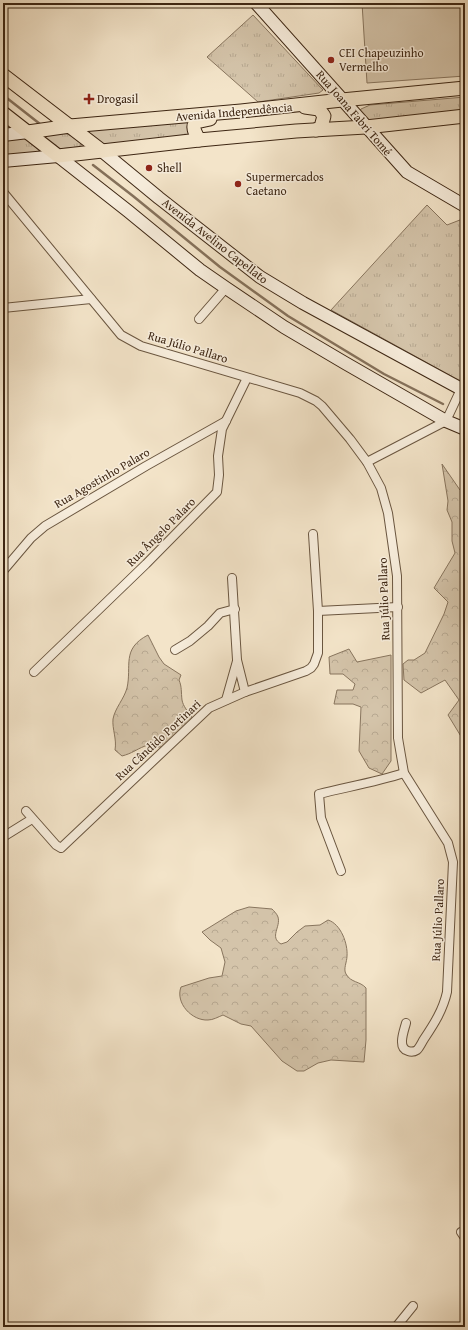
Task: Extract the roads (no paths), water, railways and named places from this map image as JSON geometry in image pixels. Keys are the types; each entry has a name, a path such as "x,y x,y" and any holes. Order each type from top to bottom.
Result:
{"main road":[{"name":"Avenida Avelino Capellato","path":"3,75 102,151"},
{"name":"Avenida Independência","path":"28,132 70,126 299,106 342,100 465,88"},
{"path":"299,106 319,109 322,112 324,116 323,123 321,127 316,130"},
{"path":"199,140 194,128 194,124 196,122 211,119 230,112"},
{"path":"3,113 58,156"},
{"name":"Avenida Independência","path":"58,156 199,140 366,127 465,116"}],"street":[{"name":"Rua Joana Fabri Tomé","path":"256,3 407,172 465,206"},
{"name":"Avenida Independência","path":"3,135 28,132"},
{"name":"Avenida Avelino Capellato","path":"102,151 159,198 260,277 303,303 463,390"},
{"name":"Avenida Independência","path":"3,161 58,156"},
{"path":"58,156 200,270 284,327 446,421 465,429"},
{"name":"Rua Júlio Pallaro","path":"3,192 116,330 126,338 141,346 300,393 319,403 350,439 367,462 381,488 388,513 395,553 397,576 398,738 404,773 448,844 453,862 447,992 444,1005 433,1026 416,1050 411,1052 405,1050 402,1046 402,1038 406,1023"},
{"path":"199,319 226,288"},
{"path":"3,308 91,299"},
{"name":"Rua Ângelo Palaro","path":"34,672 146,564 217,492 220,440 226,421 246,378"},
{"path":"367,462 446,421 463,390"},
{"name":"Rua Agostinho Palaro","path":"3,571 31,538 45,526 226,421"},
{"name":"Rua Cândido Portinari","path":"26,811 57,846 61,848 209,708 245,692 311,668 318,653 318,611 313,534"},
{"path":"232,578 238,660 245,692"},
{"path":"318,611 398,607"},
{"path":"175,650 190,641 220,614 235,609"},
{"path":"226,700 238,660"},
{"path":"341,870 321,818 319,794 353,785 377,781 404,773"},
{"path":"3,837 32,818"},
{"path":"396,1327 413,1306"}],"waterway":[{"path":"3,95 40,124"},
{"path":"93,165 220,267 288,316 384,374 443,404"}],"place":[{"name":"CEI Chapeuzinho Vermelho","path":"331,60"},
{"name":"Drogasil","path":"89,99"},
{"name":"Shell","path":"149,168"},
{"name":"Supermercados Caetano","path":"238,184"}]}
